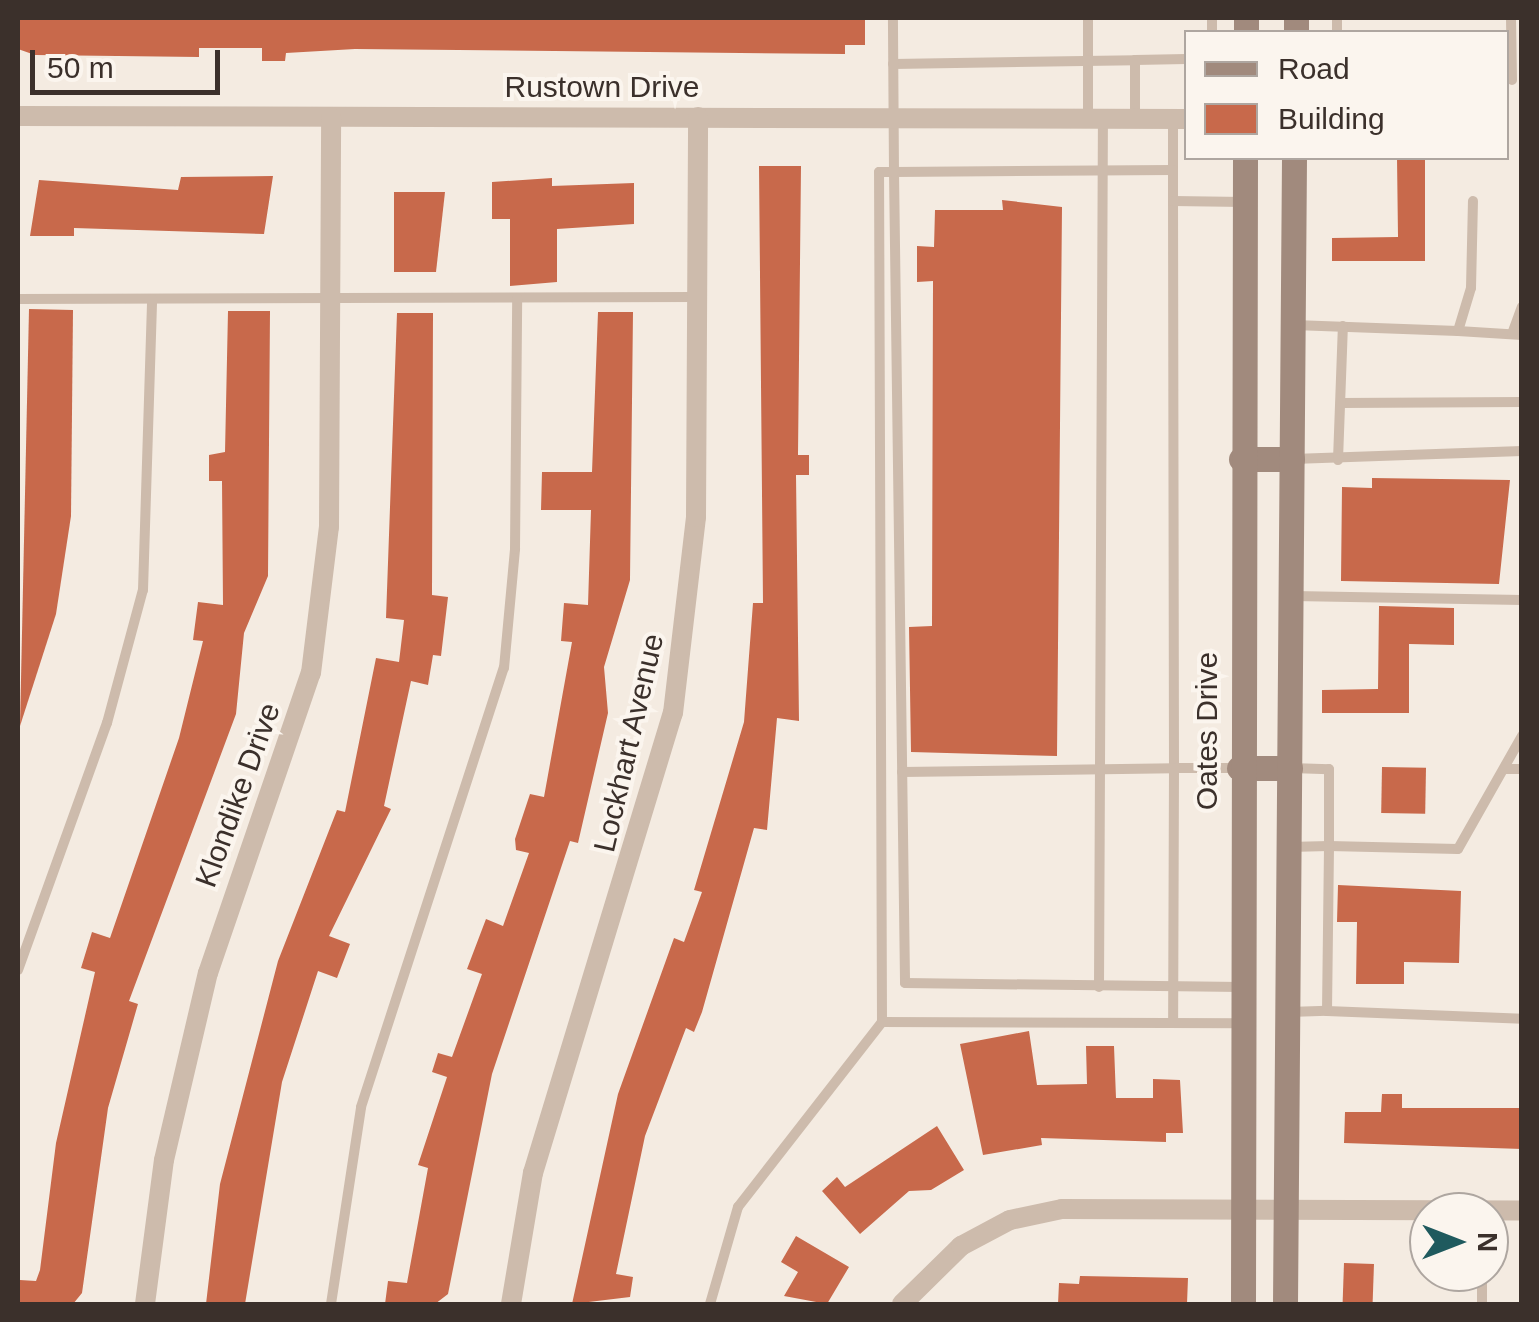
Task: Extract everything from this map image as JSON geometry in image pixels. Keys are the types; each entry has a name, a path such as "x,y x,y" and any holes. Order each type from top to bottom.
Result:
{"main road":[{"name":"Oates Drive","path":"1243,1304 1239,768 1246,160"},
{"path":"1285,1304 1294,160"},
{"path":"1240,459 1292,459"},
{"path":"1239,768 1290,768"}],"street":[{"name":"Rustown Drive","path":"18,116 1180,120"},
{"name":"Klondike Drive","path":"145,1304 164,1160 203,992 311,673 329,528 331,117"},
{"name":"Lockhart Avenue","path":"511,1304 532,1174 673,713 696,517 698,117"},
{"path":"902,1304 932,1268 1010,1220 1062,1209 1409,1211"}],"lane":[{"path":"893,18 905,982 1242,987"},
{"path":"1088,18 1088,60 1103,169 1100,986"},
{"path":"1512,18 1513,80"},
{"path":"893,64 1184,59"},
{"path":"1135,60 1135,120"},
{"path":"1173,1023 1173,170 1180,120"},
{"path":"710,1304 738,1207 882,1022 879,172 1173,170"},
{"path":"1173,201 1245,202"},
{"path":"1458,330 1471,288 1473,201"},
{"path":"18,299 696,297"},
{"path":"331,1304 361,1107 504,668 516,550 517,298"},
{"path":"18,970 107,722 143,590 152,299"},
{"path":"1293,324 1517,335 1522,306"},
{"path":"1338,460 1343,326"},
{"path":"1340,403 1522,402"},
{"path":"1292,459 1522,451"},
{"path":"1290,596 1522,600"},
{"path":"1288,847 1458,849 1522,736"},
{"path":"902,772 1239,768"},
{"path":"1290,768 1329,769 1327,1011"},
{"path":"1504,769 1522,769"},
{"path":"1287,1012 1522,1019"},
{"path":"882,1022 1242,1024"}],"building":[{"path":"18,18 865,18 865,45 845,45 845,54 355,49 286,53 285,61 262,61 262,48 199,48 199,57 35,55 18,49"},
{"path":"1397,160 1425,160 1425,261 1332,261 1332,238 1398,237"},
{"path":"759,166 801,166 798,455 809,455 809,475 796,475 799,721 777,718 767,830 754,828 702,1012 694,1032 686,1028 645,1136 616,1274 633,1277 630,1297 572,1304 618,1094 674,938 684,942 702,892 694,890 744,722 753,603 763,603"},
{"path":"273,176 264,234 74,228 74,236 30,236 39,180 178,190 181,177"},
{"path":"552,178 552,186 634,183 634,224 557,229 557,282 510,286 510,219 492,219 492,182"},
{"path":"394,192 445,192 436,272 394,272"},
{"path":"1002,200 1062,207 1057,756 911,752 909,627 932,626 933,281 917,282 917,246 934,247 935,210 1003,210"},
{"path":"29,309 73,310 71,516 56,614 20,726"},
{"path":"228,311 270,311 268,576 244,633 236,714 129,1001 138,1004 108,1108 82,1293 73,1304 19,1304 20,1280 36,1281 40,1270 56,1143 95,972 81,968 92,932 110,938 179,738 203,641 193,640 198,602 223,605 222,481 209,481 209,455 225,452"},
{"path":"598,312 633,312 630,580 604,667 608,713 578,843 570,841 492,1074 448,1294 435,1304 385,1304 388,1281 407,1283 428,1168 418,1165 447,1077 432,1072 438,1053 452,1057 482,974 467,969 486,919 503,926 529,853 516,850 515,839 530,794 544,797 572,642 561,641 564,603 588,605 591,510 541,510 542,472 592,472"},
{"path":"397,313 433,313 432,595 448,597 441,656 433,655 428,685 411,681 384,806 391,809 329,936 350,944 337,978 318,971 282,1082 245,1304 206,1304 220,1184 278,961 337,810 345,812 376,658 399,662 404,620 386,618"},
{"path":"1372,478 1510,480 1499,584 1341,581 1342,487 1372,488"},
{"path":"1379,606 1454,608 1454,645 1409,644 1409,713 1322,713 1322,690 1378,689"},
{"path":"1382,767 1426,768 1425,814 1381,813"},
{"path":"1338,885 1461,891 1459,963 1404,962 1404,984 1356,984 1357,922 1337,922"},
{"path":"1029,1031 1037,1085 1087,1084 1086,1046 1114,1046 1116,1098 1153,1098 1153,1079 1180,1080 1183,1133 1166,1133 1166,1142 1041,1138 1042,1145 983,1155 960,1044"},
{"path":"1382,1094 1402,1094 1402,1108 1522,1108 1522,1149 1344,1143 1345,1112 1381,1112"},
{"path":"937,1126 964,1170 931,1190 909,1191 860,1234 822,1191 837,1177 845,1187"},
{"path":"796,1236 849,1267 827,1304 784,1296 798,1272 781,1262"},
{"path":"1344,1263 1374,1264 1373,1304 1343,1304"},
{"path":"1080,1276 1188,1278 1187,1304 1058,1304 1059,1283 1079,1284"}]}
